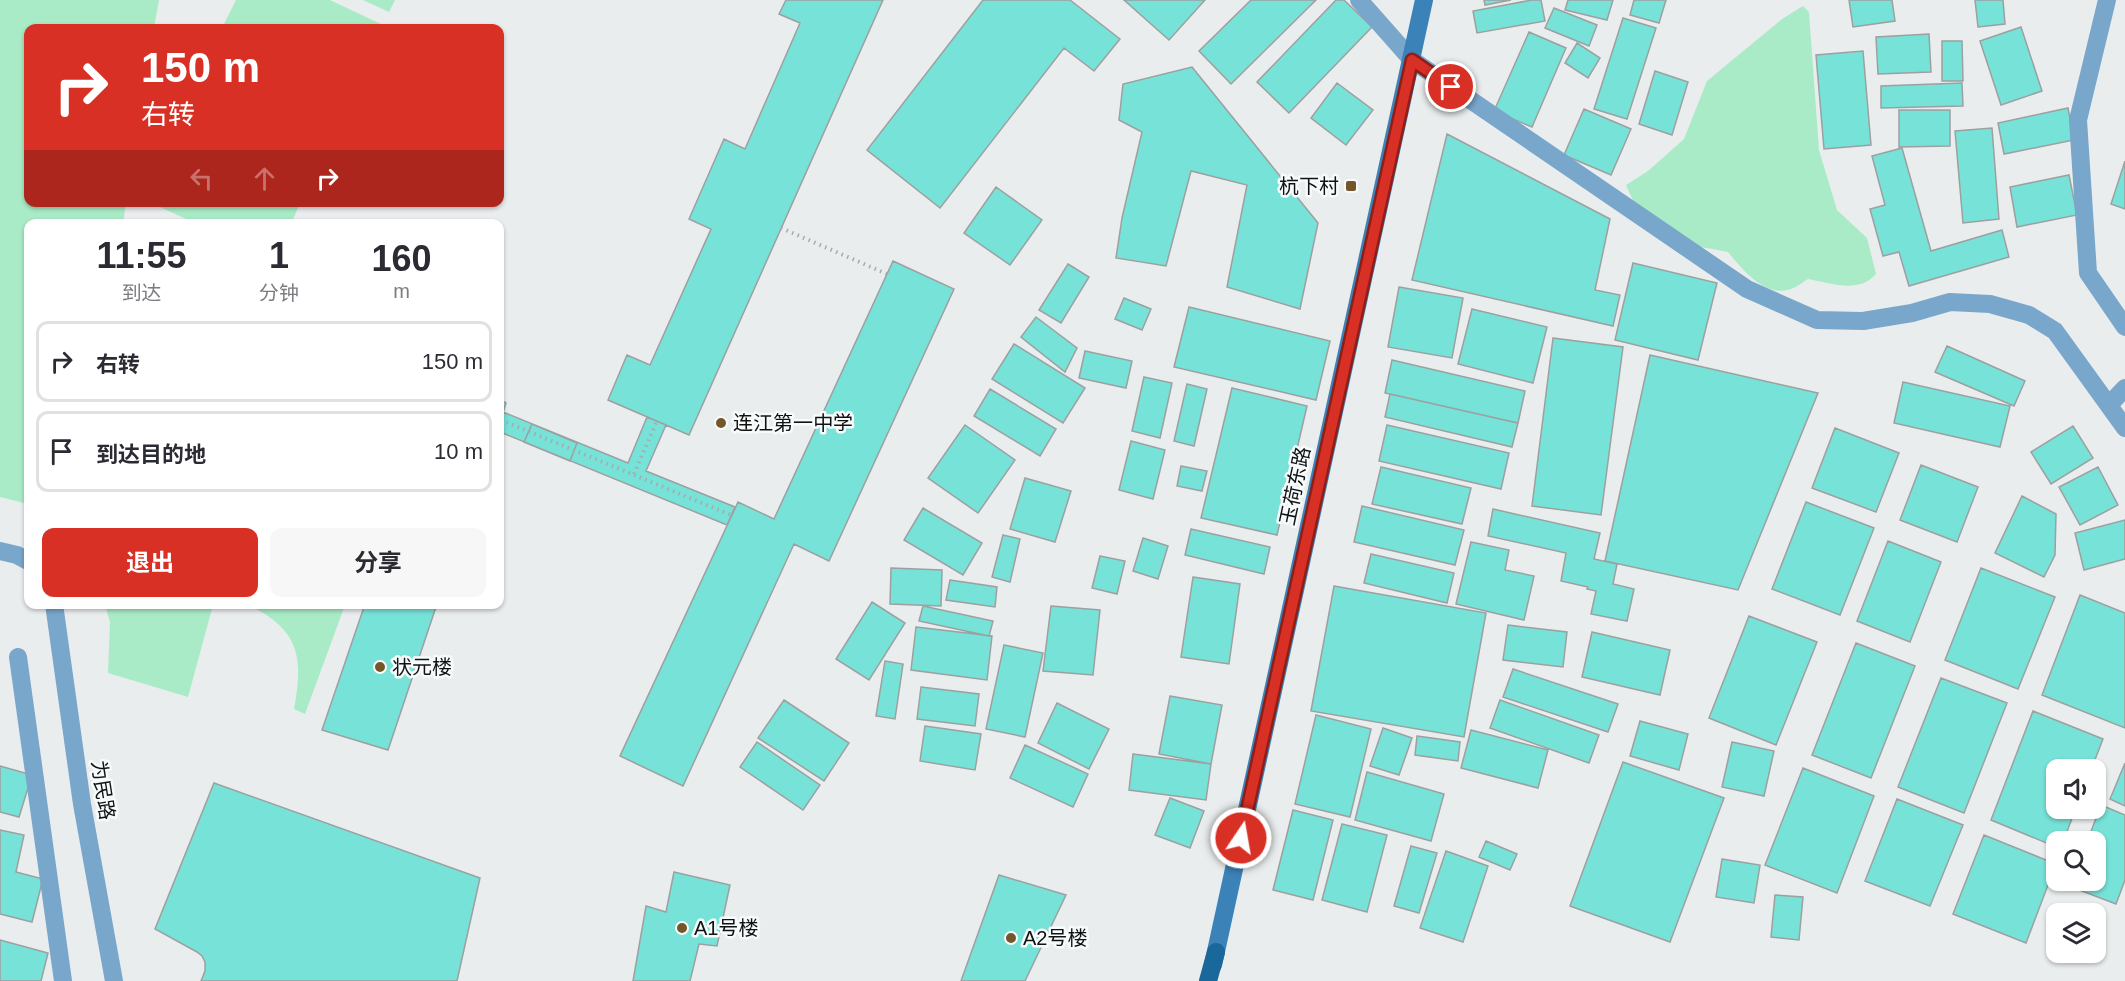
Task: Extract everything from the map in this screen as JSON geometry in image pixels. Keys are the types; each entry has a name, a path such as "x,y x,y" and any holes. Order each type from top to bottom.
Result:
{"main road":[{"name":"玉荷东路","path":"1216,952 1424,0"},
{"path":"1209,981 1216,952"},
{"path":"1216,952 1216,981"}],"street":[{"path":"1359,0 1412,60 1747,289 1817,320 1863,321 1912,313 1950,302 1990,304 2029,315 2055,331 2125,428"},
{"path":"2107,0 2078,120 2088,273 2125,327"},
{"path":"2109,405 2125,387"},
{"path":"0,551 24,559"},
{"name":"为民路","path":"55,609 82,804 114,981"},
{"path":"18,657 63,981"}],"path":[{"path":"781,228 887,274"},
{"path":"504,421 731,515"},
{"path":"634,474 657,421"}],"green space":[{"path":"0,0 159,0 155,24 24,24 24,207 125,207 124,219 24,219 24,503 0,497"},
{"path":"236,0 330,0 381,24 224,24"},
{"path":"363,0 395,0 389,12"},
{"path":"1803,6 1809,12 1819,150 1837,210 1867,238 1876,274 1861,284 1844,286 1808,279 1793,288 1781,291 1772,290 1755,281 1728,252 1701,247 1635,205 1626,185 1648,171 1684,139 1707,81 1782,19"},
{"path":"160,207 298,207 293,219 186,219"},
{"path":"106,609 212,609 188,697 108,673 110,622"},
{"path":"256,609 344,609 305,714 294,709 298,676 295,650 290,638 270,617"}],"building":[{"path":"786,0 883,0 689,435 608,400 627,355 650,365 711,229 689,219 724,139 745,149 800,23 779,14"},
{"path":"983,0 1070,0 1120,39 1094,71 1064,48 940,208 867,150"},
{"path":"1124,0 1205,0 1169,40"},
{"path":"1251,0 1316,0 1231,84 1199,51"},
{"path":"1336,0 1344,0 1372,27 1289,113 1257,82"},
{"path":"1484,0 1511,0 1485,5"},
{"path":"1541,0 1545,21 1477,33 1473,11"},
{"path":"1568,0 1613,0 1607,20 1565,10"},
{"path":"1634,0 1666,0 1659,23 1630,15"},
{"path":"1849,0 1892,0 1895,21 1853,27"},
{"path":"1975,0 2003,0 2005,24 1978,27"},
{"path":"1554,8 1597,25 1589,46 1545,28"},
{"path":"1623,18 1656,28 1627,119 1594,109"},
{"path":"2021,27 2042,91 2001,105 1980,41"},
{"path":"1529,32 1566,48 1532,127 1494,111"},
{"path":"1929,34 1931,72 1878,74 1876,37"},
{"path":"1942,41 1962,41 1963,81 1942,81"},
{"path":"1577,43 1600,58 1588,78 1565,63"},
{"path":"1863,51 1871,145 1824,149 1816,55"},
{"path":"1192,67 1318,223 1300,309 1227,287 1247,185 1191,171 1166,266 1116,258 1122,218 1142,132 1119,120 1123,84"},
{"path":"1655,71 1688,82 1672,135 1639,124"},
{"path":"1337,83 1373,110 1346,145 1311,118"},
{"path":"1962,83 1963,106 1881,108 1881,86"},
{"path":"2068,108 2074,140 2004,154 1998,123"},
{"path":"1584,109 1631,129 1611,175 1564,155"},
{"path":"1899,110 1950,110 1950,146 1899,147"},
{"path":"1992,128 1999,219 1963,223 1955,131"},
{"path":"1447,134 1610,219 1595,290 1620,295 1613,326 1412,280"},
{"path":"1902,148 1931,251 2002,230 2009,257 1909,286 1899,252 1883,256 1870,209 1885,205 1872,156"},
{"path":"2125,161 2125,209 2111,204"},
{"path":"2069,175 2077,215 2017,227 2010,187"},
{"path":"996,187 1042,220 1010,265 964,233"},
{"path":"893,261 954,289 829,561 794,544 683,786 620,756 738,502 774,519"},
{"path":"1633,263 1717,283 1698,360 1615,340"},
{"path":"1068,264 1089,277 1061,323 1039,310"},
{"path":"1399,287 1463,298 1452,358 1388,347"},
{"path":"1124,298 1151,309 1142,330 1115,319"},
{"path":"1189,307 1330,341 1316,400 1174,367"},
{"path":"1472,309 1547,327 1533,383 1458,364"},
{"path":"1036,317 1077,348 1065,372 1021,337"},
{"path":"1553,338 1623,347 1601,515 1532,506"},
{"path":"1014,344 1085,388 1063,423 992,379"},
{"path":"1947,346 2025,381 2014,406 1935,372"},
{"path":"1085,351 1132,361 1126,388 1079,378"},
{"path":"1650,355 1818,393 1738,590 1605,561"},
{"path":"1392,360 1525,391 1518,423 1385,393"},
{"path":"1144,377 1172,383 1160,438 1132,431"},
{"path":"1903,382 2010,406 2000,447 1894,423"},
{"path":"1187,384 1207,389 1194,446 1174,441"},
{"path":"1232,388 1307,406 1277,535 1201,518"},
{"path":"990,389 1056,429 1040,456 974,416"},
{"path":"1390,394 1518,423 1512,447 1385,417"},
{"path":"504,412 628,463 647,417 666,425 646,471 735,507 727,525 504,434"},
{"path":"532,424 577,443 570,461 524,442"},
{"path":"965,425 1015,460 978,513 928,478"},
{"path":"1387,425 1509,453 1501,489 1379,461"},
{"path":"2073,426 2093,458 2051,484 2031,452"},
{"path":"1835,428 1899,453 1876,512 1812,488"},
{"path":"1131,441 1165,450 1153,499 1119,490"},
{"path":"1921,465 1978,487 1957,542 1900,520"},
{"path":"1181,466 1207,471 1202,491 1177,486"},
{"path":"1381,467 1471,488 1462,524 1372,504"},
{"path":"2098,467 2118,505 2080,525 2059,487"},
{"path":"1025,478 1071,491 1055,542 1010,529"},
{"path":"2022,496 2056,514 2055,555 2044,577 1995,553"},
{"path":"1806,502 1874,528 1840,615 1772,589"},
{"path":"1362,506 1464,530 1455,565 1354,542"},
{"path":"923,508 982,543 963,575 904,540"},
{"path":"1493,509 1600,533 1594,559 1617,564 1613,584 1634,589 1627,621 1591,614 1596,591 1561,581 1566,553 1488,536"},
{"path":"2125,520 2125,559 2084,570 2075,533"},
{"path":"1191,529 1270,547 1264,574 1185,555"},
{"path":"1003,535 1020,539 1010,582 992,577"},
{"path":"1143,538 1168,546 1158,579 1133,571"},
{"path":"1888,541 1941,562 1910,642 1857,621"},
{"path":"1471,542 1509,550 1505,570 1534,576 1524,620 1456,604"},
{"path":"1371,554 1454,573 1447,603 1364,583"},
{"path":"1100,556 1125,561 1117,594 1092,588"},
{"path":"891,568 942,570 941,606 890,604"},
{"path":"1981,568 2055,597 2018,689 1945,660"},
{"path":"1193,577 1240,584 1229,664 1181,657"},
{"path":"950,580 997,587 995,607 946,600"},
{"path":"1334,586 1486,613 1464,737 1311,711"},
{"path":"2080,595 2125,613 2125,728 2042,695"},
{"path":"872,602 905,623 869,680 836,659"},
{"path":"923,606 993,621 989,636 919,621"},
{"path":"1051,606 1100,610 1093,675 1043,671"},
{"name":"状元楼","path":"363,609 435,609 388,750 322,730"},
{"path":"1749,616 1817,642 1776,745 1709,718"},
{"path":"1508,625 1567,632 1563,667 1503,660"},
{"path":"916,627 992,636 987,680 911,670"},
{"path":"1592,632 1670,650 1660,695 1582,677"},
{"path":"1856,643 1915,666 1871,778 1812,755"},
{"path":"1004,645 1043,653 1025,737 986,729"},
{"path":"885,661 903,664 895,719 876,716"},
{"path":"1513,669 1618,704 1608,732 1503,697"},
{"path":"1941,678 2007,703 1964,813 1898,787"},
{"path":"921,687 979,694 975,726 917,719"},
{"path":"1170,696 1222,705 1211,764 1159,754"},
{"path":"784,700 849,743 824,781 758,738"},
{"path":"1500,700 1599,735 1589,763 1490,728"},
{"path":"1057,703 1109,729 1089,769 1038,743"},
{"path":"2033,711 2103,739 2095,759 2046,759 2046,819 2072,819 2067,831 2046,831 2046,843 1991,820"},
{"path":"1316,715 1371,729 1350,817 1295,804"},
{"path":"1640,721 1688,734 1679,770 1630,756"},
{"path":"925,726 981,734 975,770 920,761"},
{"path":"1383,728 1412,738 1399,775 1370,766"},
{"path":"1471,730 1548,750 1538,788 1461,768"},
{"path":"1417,736 1460,742 1458,761 1415,755"},
{"path":"757,742 820,785 803,810 740,767"},
{"path":"1732,742 1774,751 1764,796 1722,787"},
{"path":"1025,745 1088,774 1073,807 1010,778"},
{"path":"1133,754 1211,764 1206,800 1129,790"},
{"path":"1623,762 1724,798 1670,942 1570,906"},
{"path":"2125,763 2125,806 2110,799"},
{"path":"0,766 32,775 19,817 0,812"},
{"path":"1803,768 1874,796 1837,893 1765,865"},
{"path":"1367,772 1444,794 1431,841 1355,820"},
{"path":"214,783 480,878 457,981 201,981 205,971 202,956 155,929"},
{"path":"1170,798 1204,811 1190,848 1155,835"},
{"path":"1897,799 1963,825 1930,906 1865,881"},
{"path":"2106,807 2125,815 2125,880 2116,904 2082,891 2106,891 2106,831 2091,831 2096,819 2106,819"},
{"path":"1293,810 1333,820 1313,900 1273,890"},
{"path":"1342,824 1387,835 1367,912 1322,900"},
{"path":"0,830 24,835 16,872 43,879 32,922 0,914"},
{"path":"1984,835 2046,860 2046,890 2026,943 1953,914"},
{"path":"1486,841 1517,854 1510,870 1479,857"},
{"path":"1411,846 1437,853 1419,913 1394,906"},
{"path":"1446,851 1488,866 1463,942 1420,928"},
{"path":"1722,859 1760,865 1754,903 1716,897"},
{"name":"A1号楼","path":"674,872 730,885 717,946 699,944 690,981 633,981 646,906 666,912"},
{"name":"A2号楼","path":"999,875 1066,895 1025,981 961,981"},
{"path":"1775,895 1803,897 1799,940 1771,937"},
{"path":"0,940 48,953 41,981 0,981"}],"place":[{"name":"杭下村","path":"1351,186"},
{"name":"连江第一中学","path":"721,423"},
{"name":"状元楼","path":"380,667"},
{"name":"A1号楼","path":"682,928"},
{"name":"A2号楼","path":"1011,938"}],"route":[{"path":"1241,838 1412,60 1451,87"}]}
